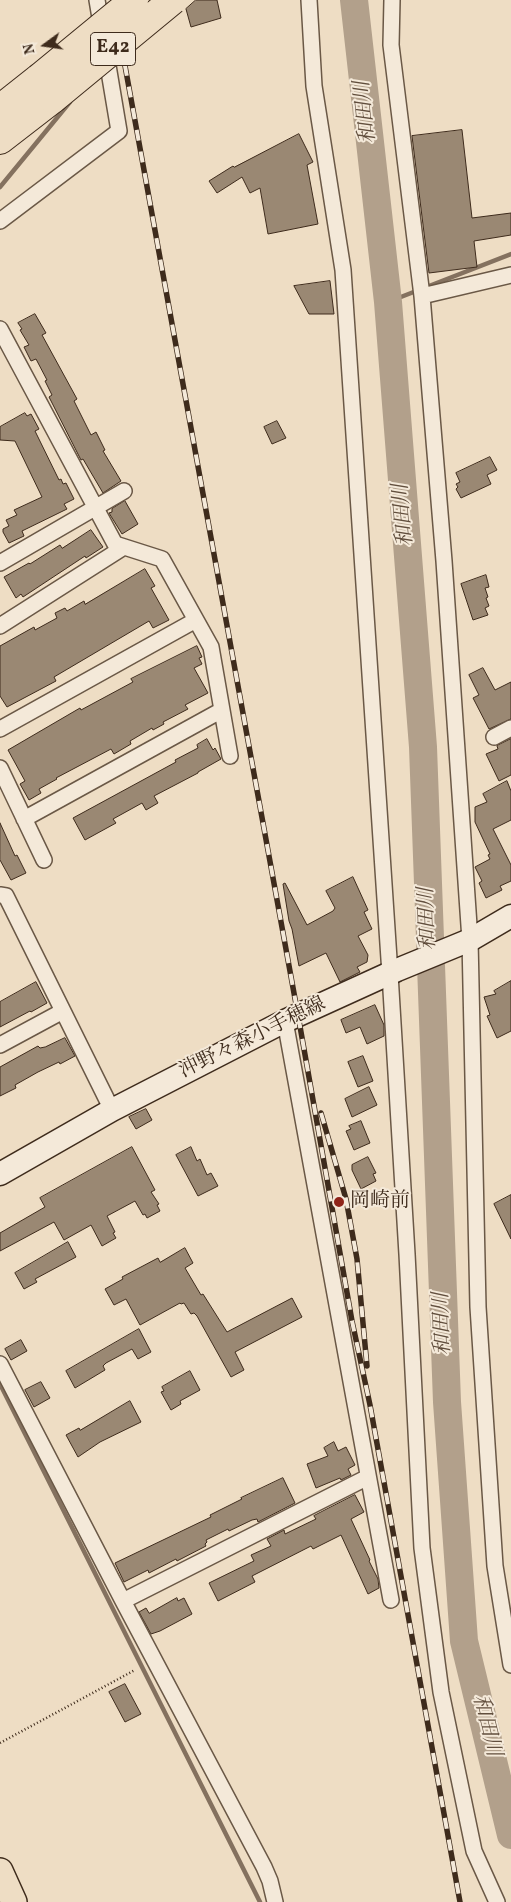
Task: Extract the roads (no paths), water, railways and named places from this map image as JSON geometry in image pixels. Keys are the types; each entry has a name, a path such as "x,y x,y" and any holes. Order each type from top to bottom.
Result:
{"highway":[{"name":"E42","path":"0,140 46,88 134,0"},
{"name":"E42","path":"0,109 46,88 173,0"}],"main road":[{"name":"沖野々森小手穂線","path":"0,1174 112,1110 285,1021 393,972 466,942 511,916"},
{"path":"0,1871 14,1902"}],"street":[{"path":"0,221 119,131 97,0"},
{"path":"309,0 314,86 343,270 393,972 422,1548 441,1692 474,1852 497,1902"},
{"path":"392,0 391,45 422,296 444,562 466,942 478,1307 494,1566 511,1665"},
{"path":"422,296 511,276"},
{"path":"0,329 6,355 115,544 162,559 211,647 230,756"},
{"path":"0,563 124,491"},
{"path":"0,626 124,547"},
{"path":"0,729 196,620"},
{"path":"24,818 222,710"},
{"path":"494,737 511,728"},
{"path":"0,768 44,860"},
{"path":"0,895 6,896 112,1110"},
{"path":"0,1045 63,1011"},
{"path":"285,1021 391,1600"},
{"path":"0,1364 264,1868 275,1902"},
{"path":"123,1601 368,1477"}],"waterway":[{"name":"和田川","path":"354,0 388,302 423,747 447,1402 464,1641 511,1835"},
{"path":"0,187 70,102"},
{"path":"388,302 511,254"},
{"path":"0,1384 260,1902"}],"railway":[{"path":"113,0 352,1321 370,1405 460,1902"},
{"path":"321,1113 346,1199 357,1259 367,1366"}],"place":[{"name":"岡崎前","path":"339,1202"}]}
